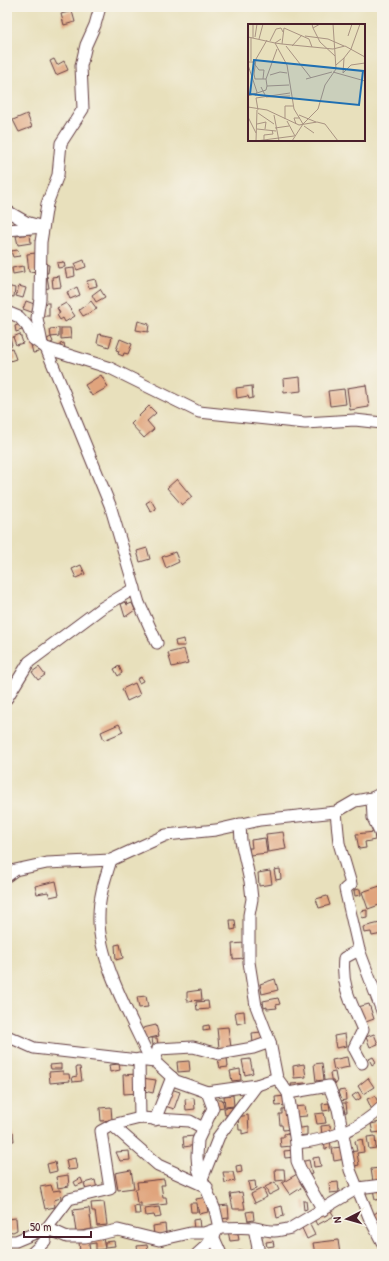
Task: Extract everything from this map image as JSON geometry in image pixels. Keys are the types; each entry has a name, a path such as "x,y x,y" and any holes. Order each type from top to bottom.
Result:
{"street":[{"path":"100,7 95,25 86,45 81,66 83,109 61,143 58,175 47,204 41,242 40,299 37,318 44,346 110,505 139,603 157,643"},
{"path":"7,211 26,222 43,227"},
{"path":"7,230 43,227"},
{"path":"7,312 19,317 27,326 34,339 44,346 110,368 199,412 305,423 355,420 382,423"},
{"path":"7,698 29,662 100,609 135,588"},
{"path":"7,876 15,870 47,863 110,860 166,835 216,830 260,820 336,812 355,801 377,795 374,818 382,837"},
{"path":"336,812 339,843 351,884 345,889 359,950 382,1011"},
{"path":"240,824 241,841 249,874 252,899 249,924 251,972 256,1006 270,1042 277,1078 288,1093 296,1143 297,1161 323,1210"},
{"path":"110,860 101,890 98,918 103,948 118,992 153,1061 176,1081 207,1092 257,1085 277,1078"},
{"path":"359,950 344,958 343,972 347,996 363,1030 354,1048 362,1063"},
{"path":"7,1036 34,1048 153,1061"},
{"path":"153,1061 158,1049 193,1047 219,1054 253,1048 270,1042"},
{"path":"139,1059 140,1118"},
{"path":"155,1120 172,1077"},
{"path":"205,1183 219,1136 257,1085"},
{"path":"288,1093 329,1086 338,1109 346,1160 369,1217 382,1242"},
{"path":"207,1092 213,1108 198,1140 198,1169 215,1210 216,1232 221,1254"},
{"path":"296,1143 343,1134 375,1114 382,1107"},
{"path":"7,1241 16,1241 47,1228 69,1200 110,1189 101,1131 112,1126 140,1118 190,1121 203,1128"},
{"path":"112,1126 158,1166 205,1183"},
{"path":"47,1228 67,1237 85,1237 118,1230 160,1240 190,1233 204,1234 254,1228 273,1232 291,1228 358,1188 382,1185"},
{"path":"31,1254 45,1241 47,1228"},
{"path":"254,1228 258,1248 256,1254"},
{"path":"197,1254 207,1245 216,1232"}],"building":[{"path":"72,11 75,22 64,25 61,14"},
{"path":"54,59 57,65 64,61 68,70 56,75 50,61"},
{"path":"27,114 32,127 19,132 13,120"},
{"path":"30,234 31,243 18,245 16,236"},
{"path":"18,250 20,256 13,257 11,251"},
{"path":"36,253 38,271 29,272 27,254"},
{"path":"84,260 86,267 77,270 74,264"},
{"path":"64,262 65,267 58,268 57,263"},
{"path":"43,264 49,265 48,273 42,273"},
{"path":"23,266 24,272 13,274 12,268"},
{"path":"74,268 75,276 67,278 65,269"},
{"path":"47,276 49,288 43,289 41,277"},
{"path":"59,276 61,287 53,288 52,277"},
{"path":"95,279 97,286 89,288 87,281"},
{"path":"7,286 15,288 14,297 7,296"},
{"path":"19,286 26,288 23,298 16,296"},
{"path":"77,287 80,295 70,299 67,292"},
{"path":"100,289 105,297 96,302 92,295"},
{"path":"26,301 37,305 34,313 23,309"},
{"path":"91,301 97,309 83,316 79,310"},
{"path":"42,303 49,303 49,316 42,316"},
{"path":"66,303 75,316 65,322 63,318 60,320 57,315 60,313 57,308"},
{"path":"138,321 149,324 148,332 136,330"},
{"path":"20,324 22,330 16,332 15,326"},
{"path":"59,328 59,336 51,337 50,329"},
{"path":"61,328 70,328 71,338 61,339"},
{"path":"20,334 23,343 16,345 13,337"},
{"path":"99,334 112,337 109,347 97,343"},
{"path":"10,337 12,345 7,346 7,338"},
{"path":"51,337 53,342 49,344 47,339"},
{"path":"120,339 132,344 128,354 124,353 123,356 118,354 119,351 116,350"},
{"path":"64,343 65,348 61,349 60,344"},
{"path":"37,344 39,352 33,353 31,345"},
{"path":"12,348 16,359 7,362 7,350"},
{"path":"101,375 108,387 92,396 85,385"},
{"path":"300,377 301,391 284,393 283,379"},
{"path":"366,385 369,407 350,410 347,388"},
{"path":"252,386 253,398 249,399 248,396 237,398 236,388"},
{"path":"344,389 346,404 330,406 328,391"},
{"path":"149,406 156,413 147,421 154,429 144,438 131,424"},
{"path":"177,479 192,497 182,505 167,488"},
{"path":"151,500 156,509 151,512 146,503"},
{"path":"147,548 150,559 140,562 137,551"},
{"path":"175,552 179,562 166,568 162,557"},
{"path":"81,565 85,574 76,578 72,569"},
{"path":"126,602 127,605 132,603 135,610 125,617 121,604"},
{"path":"184,639 185,646 176,646 175,641"},
{"path":"184,649 188,663 172,667 168,653"},
{"path":"119,666 122,673 118,676 114,669"},
{"path":"39,667 45,675 38,680 32,672"},
{"path":"141,677 143,681 139,683 137,679"},
{"path":"135,683 140,695 127,701 122,689"},
{"path":"119,724 123,732 104,740 101,732"},
{"path":"283,832 286,849 268,852 266,834"},
{"path":"374,832 375,840 365,842 366,848 359,849 356,834"},
{"path":"265,838 267,853 250,855 249,848 252,848 251,840"},
{"path":"280,869 281,879 276,880 274,870"},
{"path":"270,871 272,884 259,886 258,873"},
{"path":"56,881 59,895 50,897 48,892 37,894 35,886"},
{"path":"380,886 382,904 368,909 362,892"},
{"path":"360,889 361,895 355,896 354,890"},
{"path":"327,896 330,905 319,908 316,899"},
{"path":"367,910 367,917 362,918 361,911"},
{"path":"230,920 235,920 236,929 231,930"},
{"path":"380,923 382,934 372,936 371,932 364,933 363,927"},
{"path":"244,943 245,958 233,959 232,944"},
{"path":"120,944 123,958 116,960 115,945"},
{"path":"275,979 278,990 262,994 260,984"},
{"path":"201,990 202,1000 187,1001 187,992"},
{"path":"146,996 148,1007 139,1008 137,997"},
{"path":"278,998 280,1004 276,1005 277,1008 264,1008 263,1001"},
{"path":"208,1001 209,1009 197,1010 196,1002"},
{"path":"369,1004 374,1019 363,1023 358,1007"},
{"path":"244,1011 245,1022 237,1024 235,1012"},
{"path":"156,1025 159,1036 145,1039 143,1028"},
{"path":"209,1025 210,1030 203,1031 203,1026"},
{"path":"228,1027 231,1047 219,1048 217,1028"},
{"path":"261,1032 262,1042 253,1043 252,1033"},
{"path":"345,1034 347,1046 336,1048 334,1036"},
{"path":"374,1034 378,1044 370,1047 366,1037"},
{"path":"152,1038 157,1038 158,1045 153,1046"},
{"path":"227,1057 228,1067 220,1068 218,1059"},
{"path":"347,1057 349,1067 334,1070 332,1060"},
{"path":"373,1057 376,1062 372,1065 369,1059"},
{"path":"250,1059 253,1073 245,1075 242,1060"},
{"path":"189,1061 190,1071 178,1072 177,1062"},
{"path":"322,1063 324,1080 316,1081 314,1064"},
{"path":"61,1064 61,1069 51,1069 50,1065"},
{"path":"119,1064 120,1070 110,1072 109,1065"},
{"path":"304,1064 306,1077 294,1078 293,1066"},
{"path":"76,1067 80,1067 82,1081 73,1082 72,1077 77,1076"},
{"path":"240,1069 241,1080 232,1081 230,1071"},
{"path":"63,1071 63,1074 69,1074 70,1081 50,1083 49,1072"},
{"path":"335,1072 337,1083 332,1084 330,1073"},
{"path":"137,1074 138,1093 124,1094 123,1075"},
{"path":"142,1078 156,1080 153,1093 140,1090"},
{"path":"368,1078 374,1087 363,1094 358,1086"},
{"path":"305,1083 306,1087 292,1088 291,1084"},
{"path":"171,1089 180,1092 174,1109 165,1106"},
{"path":"345,1090 346,1100 340,1101 338,1091"},
{"path":"358,1092 361,1098 356,1101 352,1096"},
{"path":"233,1095 234,1106 225,1107 224,1096"},
{"path":"286,1096 287,1105 276,1106 275,1097"},
{"path":"375,1096 380,1106 372,1110 367,1099"},
{"path":"194,1098 195,1109 186,1110 185,1099"},
{"path":"216,1099 222,1099 224,1107 217,1108"},
{"path":"329,1103 330,1110 323,1111 322,1104"},
{"path":"340,1103 346,1103 347,1112 341,1113"},
{"path":"305,1106 307,1116 294,1117 293,1107"},
{"path":"111,1107 112,1120 101,1121 100,1108"},
{"path":"234,1107 235,1113 225,1115 224,1108"},
{"path":"289,1108 291,1129 283,1130 282,1125 280,1125 279,1114 282,1114 282,1109"},
{"path":"324,1113 326,1123 317,1124 315,1114"},
{"path":"248,1115 249,1132 242,1134 242,1130 239,1130 238,1117"},
{"path":"380,1122 381,1132 373,1133 371,1124"},
{"path":"330,1125 331,1134 322,1135 321,1126"},
{"path":"307,1127 307,1135 297,1136 296,1129"},
{"path":"7,1132 13,1132 14,1141 7,1141"},
{"path":"287,1133 288,1135 291,1135 292,1146 281,1147 280,1137 284,1137 284,1134"},
{"path":"195,1136 196,1145 184,1147 183,1137"},
{"path":"375,1136 376,1148 369,1149 367,1137"},
{"path":"324,1139 330,1139 331,1148 325,1149"},
{"path":"362,1139 364,1152 357,1153 359,1165 351,1167 348,1152 357,1151 355,1141"},
{"path":"343,1147 345,1159 334,1161 332,1148"},
{"path":"294,1150 295,1157 285,1158 284,1151"},
{"path":"129,1151 130,1160 120,1161 116,1152"},
{"path":"319,1157 321,1166 314,1167 313,1158"},
{"path":"75,1158 77,1169 68,1170 66,1160"},
{"path":"309,1160 312,1174 304,1176 300,1162"},
{"path":"55,1162 57,1171 49,1173 47,1164"},
{"path":"241,1165 242,1172 237,1173 236,1166"},
{"path":"380,1168 382,1181 373,1182 371,1169"},
{"path":"275,1169 284,1169 285,1180 276,1181"},
{"path":"131,1170 134,1188 118,1190 115,1173"},
{"path":"223,1172 233,1172 235,1181 225,1183"},
{"path":"297,1174 304,1186 290,1195 282,1183"},
{"path":"68,1175 69,1186 58,1188 56,1177"},
{"path":"81,1178 83,1183 76,1186 74,1182"},
{"path":"164,1179 165,1185 161,1185 163,1197 166,1197 167,1204 141,1207 141,1203 137,1203 135,1189 138,1189 137,1182"},
{"path":"95,1180 97,1189 86,1190 84,1183"},
{"path":"255,1181 256,1189 250,1191 248,1182"},
{"path":"275,1182 279,1190 269,1195 265,1187"},
{"path":"338,1182 339,1192 330,1193 329,1183"},
{"path":"51,1185 53,1191 60,1190 61,1198 54,1200 55,1207 45,1209 40,1187"},
{"path":"382,1187 382,1199 375,1200 373,1189"},
{"path":"263,1188 267,1197 255,1203 251,1194"},
{"path":"242,1192 245,1209 233,1209 230,1194"},
{"path":"207,1197 211,1207 207,1207 208,1212 199,1214 196,1199"},
{"path":"303,1201 306,1201 307,1209 304,1210"},
{"path":"104,1202 107,1225 97,1226 95,1211 92,1211 91,1203"},
{"path":"190,1203 196,1203 197,1212 191,1212"},
{"path":"139,1205 140,1214 135,1214 134,1206"},
{"path":"228,1205 229,1218 220,1219 219,1206"},
{"path":"282,1206 284,1216 277,1218 275,1208"},
{"path":"159,1207 161,1217 155,1218 154,1215 146,1216 145,1209"},
{"path":"89,1208 92,1229 76,1232 73,1210"},
{"path":"329,1208 334,1216 317,1225 313,1217"},
{"path":"381,1209 382,1223 380,1225 373,1215"},
{"path":"253,1211 254,1220 248,1221 246,1212"},
{"path":"16,1218 17,1230 13,1232 7,1231 7,1219"},
{"path":"199,1219 200,1228 194,1229 193,1220"},
{"path":"309,1223 315,1235 307,1239 301,1226"},
{"path":"165,1224 166,1233 154,1235 153,1226"},
{"path":"237,1229 239,1240 230,1241 228,1231"},
{"path":"103,1238 105,1249 96,1250 96,1243 89,1244 90,1251 80,1253 79,1241"},
{"path":"338,1240 340,1254 315,1254 313,1243"},
{"path":"114,1241 115,1246 105,1247 105,1242"},
{"path":"273,1241 274,1246 267,1247 266,1242"},
{"path":"147,1245 148,1251 138,1252 137,1246"},
{"path":"243,1250 244,1254 235,1254 234,1252"},
{"path":"160,1251 161,1254 150,1254 150,1253"},
{"path":"281,1251 281,1254 270,1254 270,1253"}]}
